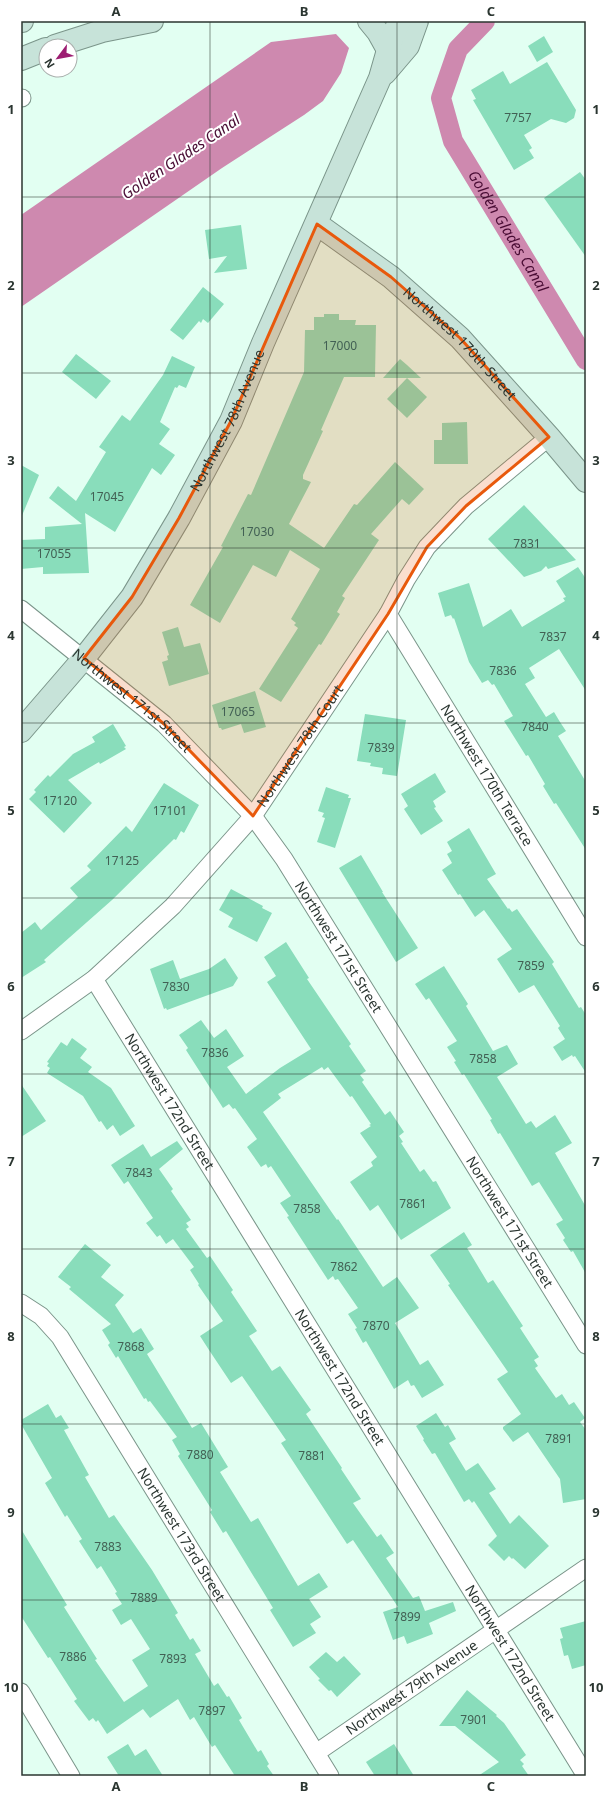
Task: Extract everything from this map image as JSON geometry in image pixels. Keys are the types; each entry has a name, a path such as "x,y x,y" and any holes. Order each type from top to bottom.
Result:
{"street":[{"path":"78,39 102,31 152,21"},
{"path":"369,21 378,32 398,48"},
{"path":"398,48 399,21"},
{"path":"398,48 417,21"},
{"path":"398,48 433,21"},
{"name":"Northwest 78th Avenue","path":"21,731 84,658 132,597 179,518 231,421 263,343 317,224 380,78 398,48"},
{"path":"21,59 38,52"},
{"name":"Northwest 170th Street","path":"317,224 391,277 460,338 549,437 586,481"},
{"name":"Northwest 78th Court","path":"21,1031 94,979 173,906 253,816 388,614 406,580 427,547 466,506 549,437"},
{"name":"Northwest 171st Street","path":"21,609 84,658 164,724 253,816 284,859 586,1345"},
{"name":"Northwest 170th Terrace","path":"388,614 586,937"},
{"name":"Northwest 172nd Street","path":"94,979 586,1776"},
{"name":"Northwest 173rd Street","path":"21,1303 41,1316 60,1337 330,1776"},
{"name":"Northwest 79th Avenue","path":"316,1753 586,1568"},
{"path":"21,1692 71,1776"}],"highlighted area":[{"path":"317,224 391,277 460,338 549,437 466,506 427,547 388,614 253,816 164,724 84,658 132,597 179,518 231,421"}],"water":[{"path":"336,34 349,48 341,73 323,101 222,168 21,307 21,215 271,42"}],"building":[{"path":"544,36 553,52 537,62 528,46"},
{"path":"547,62 576,110 574,118 566,123 551,119 524,135 532,148 529,150 534,158 514,170 473,100 476,99 471,90 503,71 510,84"},
{"path":"580,172 586,180 586,257 544,198"},
{"path":"241,225 247,269 214,273 227,256 209,259 205,230"},
{"path":"203,287 224,304 208,323 203,319 201,323 199,321 183,340 170,330"},
{"path":"324,314 339,314 339,320 356,320 355,325 376,325 375,377 344,377 321,430 323,431 303,475 303,479 311,482 289,524 324,548 354,504 357,505 395,462 424,489 409,505 402,499 371,534 379,540 342,596 345,598 337,612 340,614 321,645 319,644 281,702 259,689 298,628 294,625 296,623 291,619 320,569 290,550 276,577 253,565 220,623 190,605 223,547 221,546 248,494 251,495 304,372 305,330 314,330 314,317 324,317"},
{"path":"76,354 111,381 96,399 62,372"},
{"path":"172,356 195,367 186,388 179,385 177,388 175,387 160,422 170,429 159,444 175,455 161,475 152,468 115,532 85,513 89,573 43,574 43,567 21,569 21,540 45,539 45,527 82,524 49,498 58,486 76,501 106,452 99,447 122,415 130,421 163,375"},
{"path":"400,359 407,365 421,378 383,378"},
{"path":"407,378 427,397 407,418 387,399"},
{"path":"467,422 468,464 434,464 434,440 442,440 442,423"},
{"path":"21,465 39,475 21,518"},
{"path":"524,505 576,560 548,569 546,566 541,571 524,577 488,539"},
{"path":"578,567 586,579 586,691 559,649 529,668 535,678 525,684 546,717 554,712 566,731 558,736 586,782 586,850 556,803 554,804 543,786 545,784 528,755 526,756 504,721 513,716 494,684 492,685 488,680 482,683 469,662 454,618 453,619 451,615 445,617 438,593 469,583 483,627 511,609 522,627 565,601 563,598 566,597 556,581"},
{"path":"178,627 184,647 200,643 209,674 169,686 162,662 168,660 167,656 169,655 162,632"},
{"path":"255,691 266,727 244,733 241,724 222,730 219,728 212,705"},
{"path":"365,714 406,720 397,776 382,774 383,768 370,766 371,763 357,761"},
{"path":"113,724 126,746 124,747 126,749 100,764 99,762 68,780 92,803 64,833 29,799 36,792 34,790 48,775 50,777 73,754 95,742 92,737"},
{"path":"435,773 446,792 433,801 436,807 434,808 443,821 421,835 404,809 408,806 401,794"},
{"path":"164,783 199,805 184,833 181,831 176,840 174,839 112,900 44,960 46,962 21,978 21,933 35,922 41,930 78,897 70,888 91,870 87,866 126,826 132,832"},
{"path":"326,787 349,795 348,798 351,798 335,848 317,842 325,818 322,817 324,813 318,811"},
{"path":"469,828 496,874 487,879 508,909 509,908 512,912 517,909 554,962 552,964 579,1008 581,1007 586,1015 586,1073 575,1056 573,1057 572,1055 562,1061 553,1047 565,1039 558,1028 560,1026 534,985 519,993 497,959 512,949 484,910 475,917 460,894 458,895 442,870 452,863 447,854 452,851 447,842"},
{"path":"361,855 382,892 418,948 396,962 339,868"},
{"path":"231,889 263,906 262,908 272,913 257,942 228,927 233,918 219,910"},
{"path":"286,942 309,978 307,979 351,1044 349,1046 366,1071 360,1075 364,1080 362,1082 385,1115 390,1111 404,1132 399,1136 403,1142 401,1143 420,1172 424,1169 433,1182 436,1181 451,1208 401,1240 378,1205 370,1211 350,1182 373,1166 371,1162 377,1157 360,1133 371,1126 369,1125 371,1124 352,1096 350,1097 328,1067 324,1070 322,1067 278,1094 281,1098 263,1112 337,1220 338,1219 383,1287 397,1277 419,1308 395,1323 420,1365 428,1360 444,1385 422,1398 414,1385 411,1386 408,1380 394,1389 366,1341 363,1343 355,1329 357,1328 348,1314 358,1308 338,1279 335,1280 333,1276 328,1280 287,1217 289,1216 280,1203 291,1196 271,1166 268,1168 266,1164 261,1167 247,1147 257,1139 235,1108 233,1109 229,1104 223,1108 186,1050 188,1048 179,1035 201,1020 214,1038 226,1029 244,1056 227,1067 246,1094 280,1068 311,1049 267,982 276,976 264,957"},
{"path":"225,958 238,978 233,986 167,1010 166,1008 164,1009 150,969 173,960 180,979 209,969"},
{"path":"444,966 468,1004 466,1006 493,1051 507,1045 518,1064 497,1077 526,1124 531,1121 536,1128 555,1115 572,1143 555,1153 586,1207 586,1274 573,1251 571,1252 563,1240 565,1238 556,1224 563,1220 539,1182 532,1186 500,1133 498,1134 490,1120 492,1119 464,1074 462,1075 454,1062 456,1061 447,1047 457,1041 429,998 426,1000 415,984"},
{"path":"72,1038 87,1049 80,1058 92,1067 88,1072 111,1088 135,1126 120,1136 113,1125 107,1130 101,1121 99,1122 83,1096 47,1073 50,1068 47,1066 49,1063 47,1062 61,1042 67,1046"},
{"path":"21,1084 46,1121 21,1137"},
{"path":"177,1141 183,1149 159,1169 173,1189 171,1191 191,1220 186,1223 189,1227 186,1229 207,1258 210,1256 233,1290 231,1292 257,1331 249,1336 272,1371 280,1366 311,1410 306,1414 361,1499 353,1503 377,1537 381,1534 394,1553 386,1558 413,1598 419,1596 425,1611 453,1602 456,1611 429,1623 433,1634 407,1644 404,1636 393,1640 383,1612 398,1607 353,1540 347,1544 281,1443 286,1440 242,1376 231,1383 209,1350 200,1336 223,1321 198,1285 199,1284 190,1270 194,1267 173,1239 166,1244 160,1235 157,1237 146,1223 153,1218 128,1181 124,1184 111,1165 143,1144 151,1157"},
{"path":"464,1232 472,1245 467,1248 488,1283 493,1280 523,1326 520,1328 539,1357 534,1360 538,1366 535,1368 556,1398 562,1394 569,1405 574,1402 585,1418 580,1422 586,1430 586,1499 563,1503 560,1479 528,1432 513,1442 503,1429 503,1427 521,1414 497,1379 508,1372 448,1285 450,1284 430,1255"},
{"path":"85,1244 111,1265 101,1277 124,1295 115,1305 133,1333 141,1328 154,1349 147,1354 192,1428 201,1423 228,1467 220,1472 251,1522 258,1518 298,1586 319,1573 328,1587 309,1599 321,1617 310,1624 316,1633 293,1647 270,1610 273,1608 226,1531 223,1533 210,1512 212,1510 178,1456 180,1454 172,1440 177,1437 150,1401 148,1402 146,1398 144,1399 118,1356 116,1358 108,1345 110,1343 102,1330 111,1324 69,1289 71,1287 58,1277"},
{"path":"48,1404 56,1418 61,1415 69,1428 64,1430 89,1475 85,1477 109,1518 114,1515 152,1570 178,1613 175,1615 190,1640 193,1638 201,1651 195,1654 214,1686 218,1683 227,1697 229,1696 242,1718 239,1720 258,1752 261,1750 269,1764 267,1766 274,1776 235,1776 215,1745 212,1747 194,1717 190,1720 178,1699 150,1718 143,1709 107,1734 98,1720 96,1722 93,1718 89,1721 74,1701 77,1699 21,1616 21,1529 67,1605 64,1607 97,1659 95,1660 124,1702 148,1686 132,1660 150,1649 131,1619 121,1625 112,1610 122,1604 115,1593 117,1592 101,1566 97,1569 79,1541 82,1539 67,1515 65,1517 45,1483 52,1478 21,1424 21,1420"},
{"path":"436,1413 445,1427 448,1425 456,1439 449,1443 466,1471 478,1463 496,1489 489,1493 510,1524 519,1515 549,1546 525,1569 509,1556 504,1561 488,1545 497,1536 474,1501 472,1503 469,1499 464,1502 435,1453 432,1454 423,1440 424,1439 416,1426"},
{"path":"586,1621 586,1665 572,1669 568,1655 564,1656 560,1639 563,1638 560,1628"},
{"path":"326,1652 337,1662 344,1656 361,1674 337,1697 331,1690 329,1691 318,1680 320,1679 309,1667"},
{"path":"467,1690 497,1715 496,1716 504,1723 526,1755 520,1760 524,1764 522,1766 529,1776 478,1776 499,1762 455,1726 439,1726"},
{"path":"128,1744 135,1756 146,1749 163,1776 119,1776 107,1757"},
{"path":"394,1744 414,1776 375,1776 366,1762"}],"waterway":[{"name":"Golden Glades Canal","path":"485,21 458,49 441,98 453,141 586,360"}]}
